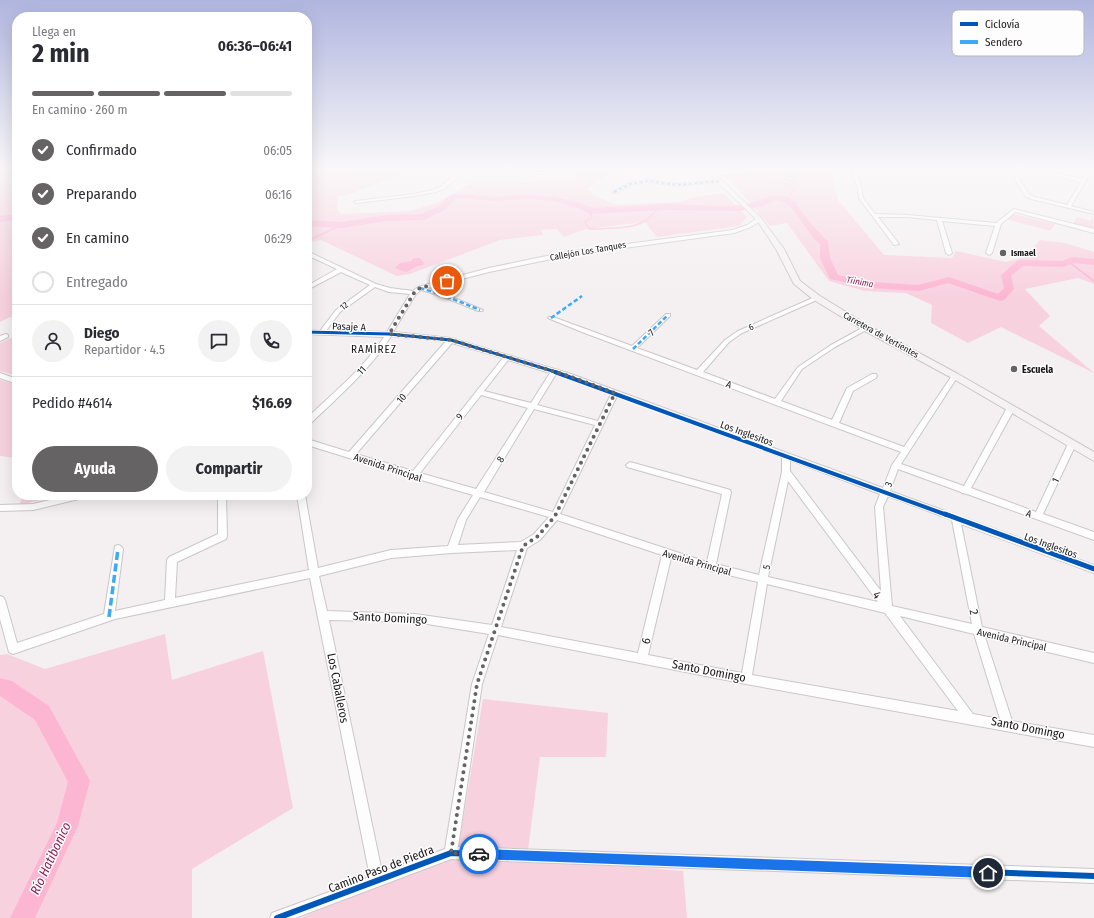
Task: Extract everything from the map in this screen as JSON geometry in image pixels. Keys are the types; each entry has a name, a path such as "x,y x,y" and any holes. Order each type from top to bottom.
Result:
{"main road":[{"name":"Carretera de Vertientes","path":"752,212 759,219 780,249 797,282 817,298 866,328 955,376 1094,457"}],"street":[{"path":"872,212 896,244"},
{"path":"989,253 998,225 1002,219 1013,212"},
{"path":"1021,212 1094,231"},
{"path":"874,215 907,216 998,225"},
{"name":"Callejón Los Tanques","path":"417,290 489,270 566,254 734,230 748,226 759,219"},
{"path":"939,219 949,253"},
{"path":"312,256 340,270 389,290 417,290 443,295 480,310"},
{"path":"312,285 340,270"},
{"name":"12","path":"322,333 338,311 351,300 374,285"},
{"name":"11","path":"312,417 361,371 389,334 417,290"},
{"name":"6","path":"698,373 727,341 740,332 817,298"},
{"name":"7","path":"633,349 668,315"},
{"name":"A","path":"551,318 906,451"},
{"path":"777,402 800,368 833,346 866,328"},
{"name":"Pasaje A","path":"312,332 389,334"},
{"name":"Los Inglesitos","path":"389,334 451,340 554,372 1094,569"},
{"name":"10","path":"351,455 451,340"},
{"name":"9","path":"414,475 506,358"},
{"name":"8","path":"452,549 462,519 554,372"},
{"path":"0,376 12,380"},
{"path":"835,424 850,390 874,376"},
{"name":"3","path":"887,609 879,507 896,465 955,376"},
{"path":"478,392 600,424"},
{"path":"0,600 13,649 109,617 170,602 314,573 391,554 452,549 523,546 537,537 555,516 615,393"},
{"path":"965,490 1011,408"},
{"name":"Avenida Principal","path":"312,443 555,516 711,566 764,580 1094,658"},
{"name":"1","path":"1038,516 1072,444"},
{"name":"5","path":"746,679 786,472 786,456"},
{"path":"630,465 727,492 711,566"},
{"name":"A","path":"896,465 1094,536"},
{"name":"4","path":"786,472 969,717"},
{"path":"0,508 33,507 62,500"},
{"path":"170,602 172,560 223,536 222,500"},
{"name":"Los Caballeros","path":"302,500 314,573 377,881"},
{"name":"2","path":"956,519 978,631 1008,725"},
{"path":"451,853 477,684 523,546"},
{"path":"109,617 118,549"},
{"name":"6","path":"642,658 667,553"},
{"name":"Santo Domingo","path":"323,615 415,618 468,625 746,679 969,717 1094,741"},
{"name":"Camino Paso de Piedra","path":"277,918 451,853 1094,876"}],"shaded area":[{"path":"0,212 12,212 12,318 10,317 0,322"},
{"path":"312,212 339,212 341,214 391,212 742,212 747,217 739,226 657,237 645,222 586,229 564,237 557,229 541,230 543,235 500,240 410,274 397,276 321,240 312,242"},
{"path":"758,212 848,212 884,255 952,258 956,251 1006,262 1025,257 1040,240 1065,243 1094,252 1094,284 1078,278 1025,289 1050,316 1039,326 1094,373 1001,327 968,343 931,323 932,305 906,293 865,291 829,281 787,223 770,226"},
{"path":"1014,214 1055,224 1050,231 1006,219"},
{"path":"1093,216 1094,230 1073,224 1077,217 1091,221"},
{"path":"420,258 424,263 423,265 417,266 406,272 395,268 400,263 412,261 412,259"},
{"path":"12,337 12,374 0,371 0,343"},
{"path":"0,380 12,384 12,457 0,456"},
{"path":"22,500 40,500 19,505"},
{"path":"165,634 172,680 263,651 293,808 192,869 192,918 0,918 0,655 7,654 45,669"},
{"path":"483,699 608,713 606,757 540,757 527,858 683,871 687,918 300,918 458,850"}],"waterway":[{"name":"Tíinima","path":"312,223 342,225 386,218 424,217 434,212"},
{"path":"590,212 592,217 585,222 589,229 632,226 645,221 655,212"},
{"name":"Tíinima","path":"797,212 815,232 818,238 825,243 825,258 834,277 872,285 919,288 933,283 949,280 1000,298 1009,289 1006,275 1020,263 1064,264 1072,260 1094,262"},
{"path":"0,219 12,218"},
{"name":"Tíinima","path":"312,239 342,225"},
{"path":"1069,262 1094,281"},
{"name":"Río Hatibonico","path":"0,687 5,687 42,713 79,781 67,826 22,918"}],"marked path":[{"path":"420,288 443,295 480,310"},
{"path":"551,318 582,296"},
{"path":"633,349 668,315"},
{"path":"109,617 118,549"}],"cycle path":[{"path":"312,332 389,334 451,340 569,376 1094,569"},
{"path":"277,918 451,853 1094,876"}],"way so far":[{"path":"447,281 420,288 414,293 389,334 451,340 569,376 615,393 555,516 537,537 523,546 477,684 451,853 479,854"}],"place":[{"name":"Ismael","path":"1003,253"},
{"name":"Escuela","path":"1014,369"}],"district":[{"name":"RAMÍREZ","path":"374,349"}],"route":[{"path":"479,854 988,873"}]}
